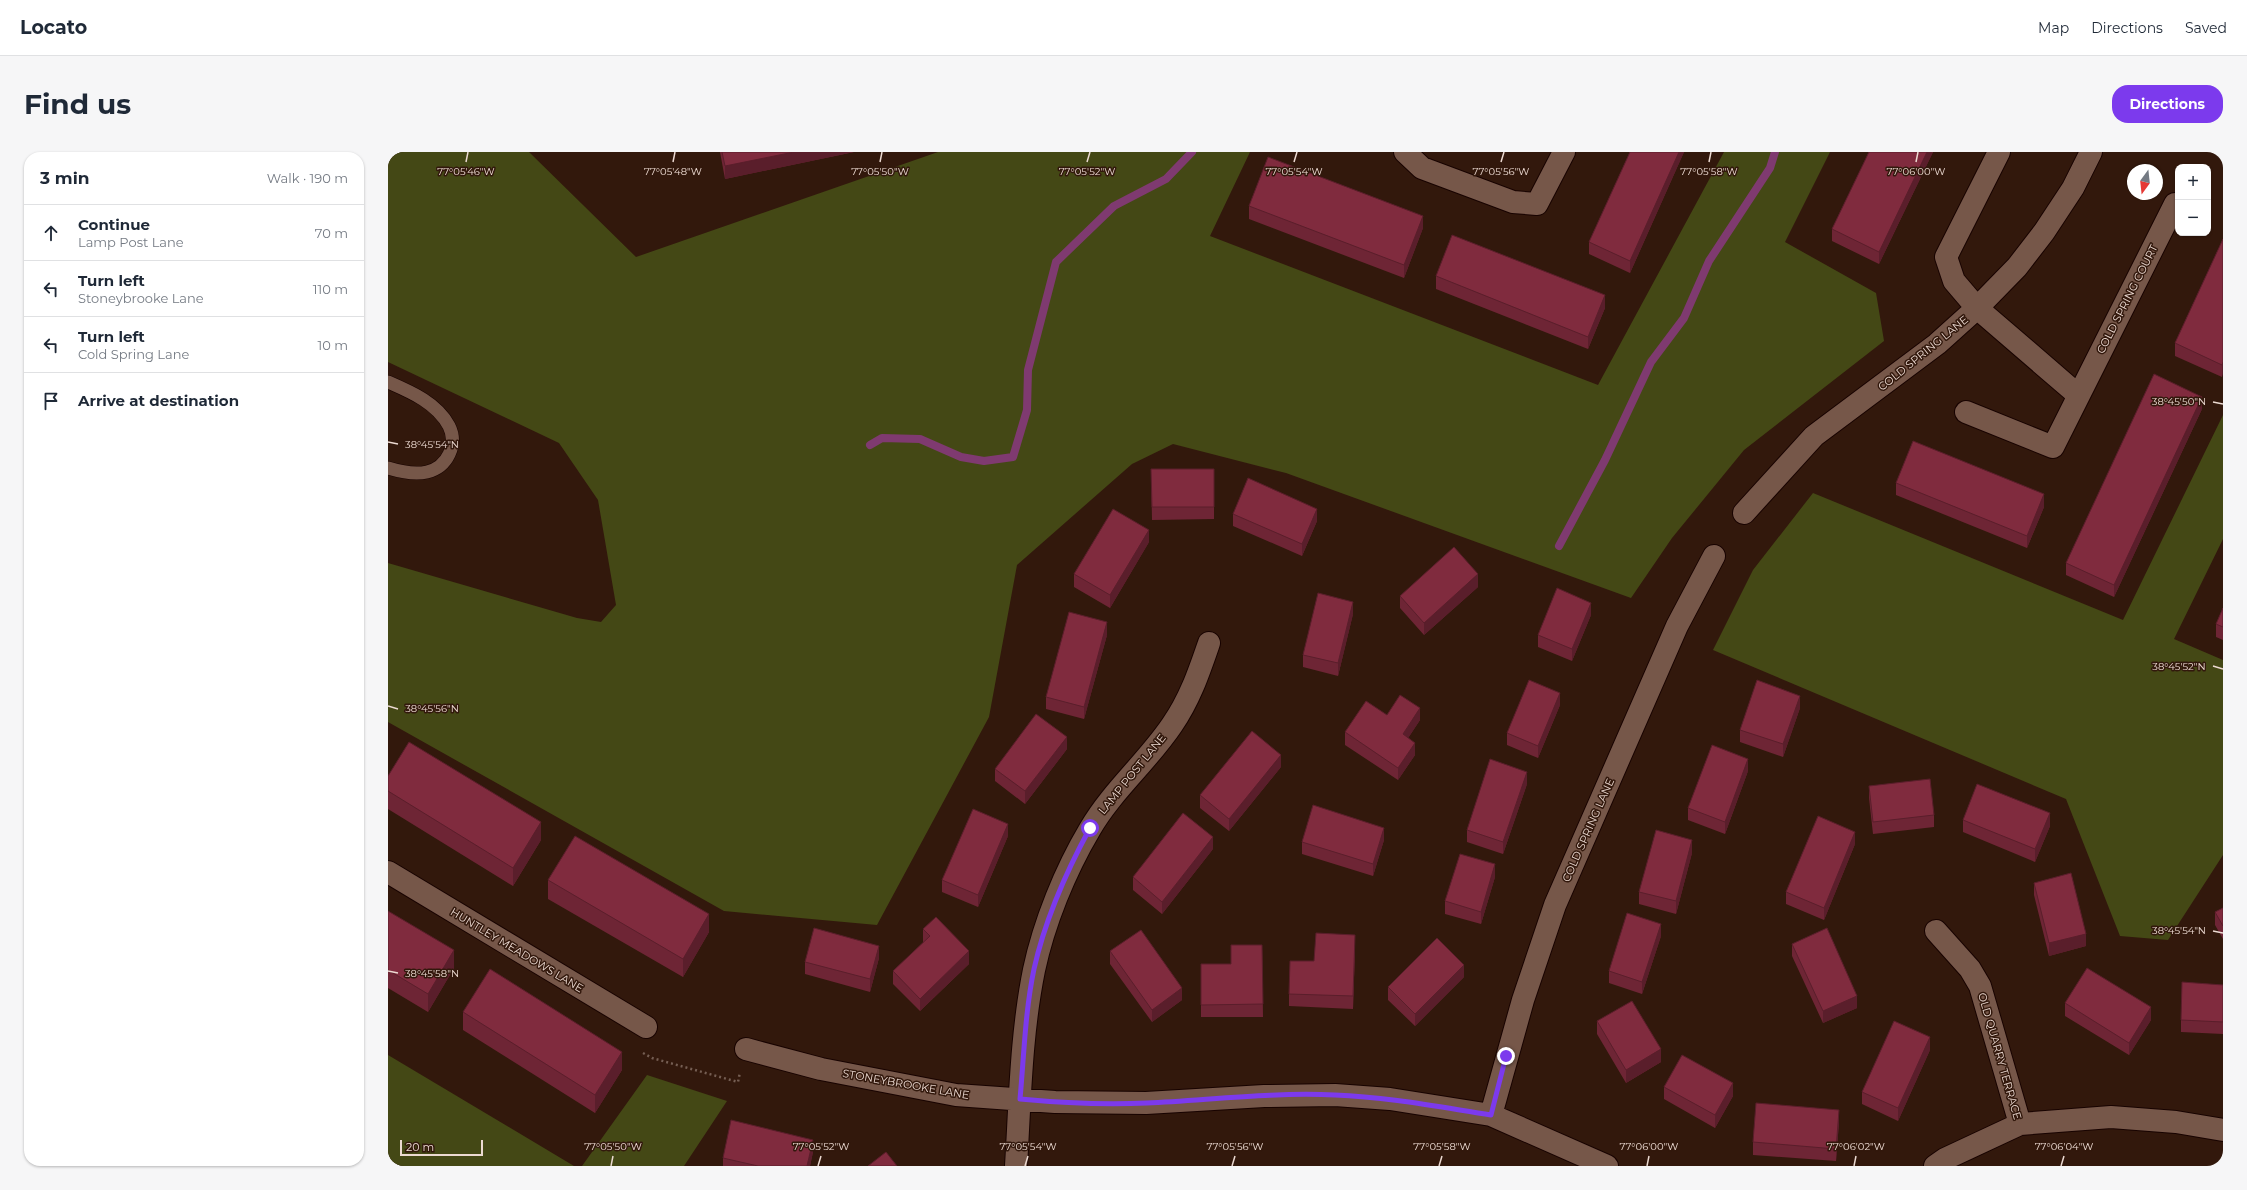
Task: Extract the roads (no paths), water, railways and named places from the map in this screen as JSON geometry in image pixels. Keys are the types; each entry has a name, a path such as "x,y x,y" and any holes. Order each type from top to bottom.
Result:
{"street":[{"path":"1406,152 1422,168 1513,202 1537,204 1564,152"},
{"path":"1999,152 1946,257 1954,281 1978,308 2078,395"},
{"name":"COLD SPRING LANE","path":"1744,513 1814,436 1937,344 1978,308 2017,267 2044,232 2073,188 2091,152"},
{"name":"COLD SPRING COURT","path":"1966,412 2053,447 2175,204"},
{"name":"COLD SPRING LANE","path":"1491,1115 1521,1007 1555,905 1677,626 1714,556"},
{"name":"LAMP POST LANE","path":"1016,1166 1028,1008 1034,969 1043,936 1071,863 1090,828 1112,796 1172,726 1193,692 1209,643"},
{"name":"HUNTLEY MEADOWS LANE","path":"388,872 646,1027"},
{"name":"OLD QUARRY TERRACE","path":"1936,931 1970,968 1980,986 2020,1124"},
{"name":"STONEYBROOKE LANE","path":"746,1049 821,1069 886,1083 956,1095 1055,1102 1146,1103 1264,1096 1334,1095 1390,1099 1491,1115 1607,1166"},
{"path":"1935,1166 1945,1159 2020,1124 2111,1117 2176,1122 2223,1130"}],"lane":[{"path":"388,382 425,401 438,411 449,427 453,441 450,455 441,465 429,472 411,474 388,468"}],"waterway":[{"path":"870,445 882,438 920,439 961,457 984,461 1013,457 1027,410 1028,370 1056,262 1114,206 1166,179 1192,152"},
{"path":"1559,546 1605,460 1651,362 1684,318 1709,261 1770,168 1775,152"}]}
